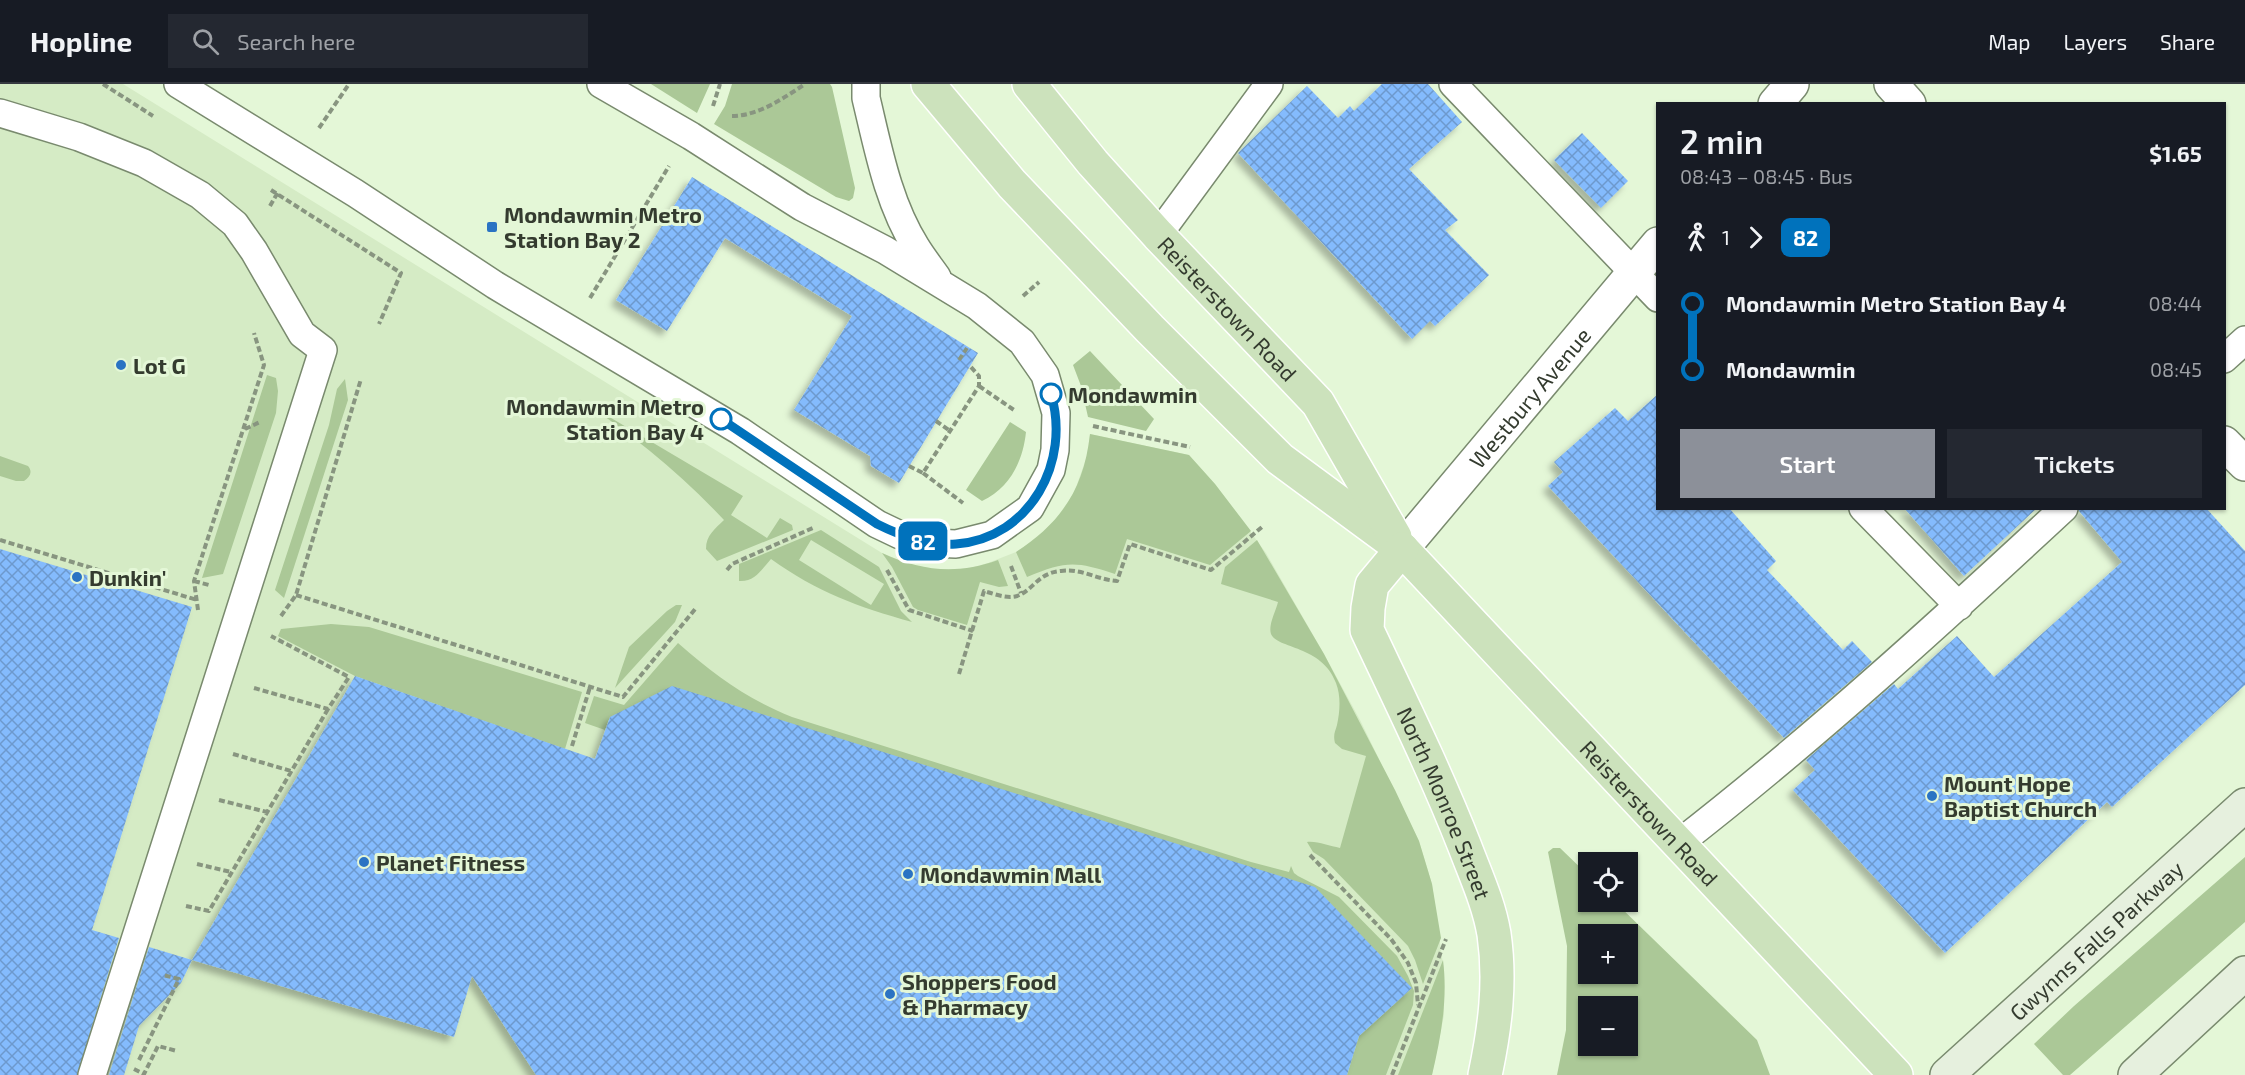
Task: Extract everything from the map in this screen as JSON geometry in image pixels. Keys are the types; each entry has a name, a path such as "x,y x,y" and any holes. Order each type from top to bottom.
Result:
{"main road":[{"name":"Reisterstown Road","path":"928,84 1012,184 1150,329 1280,459 1401,549 1896,1075"},
{"name":"Reisterstown Road","path":"1029,84 1068,135 1158,235 1318,404 1401,549"},
{"name":"North Monroe Street","path":"1401,549 1372,585 1367,630 1430,764 1488,908 1497,963 1497,1008 1485,1075"},
{"name":"Gwynns Falls Parkway","path":"1947,1075 2245,805"},
{"path":"2135,1075 2245,973"}],"street":[{"path":"1777,102 1792,84"},
{"path":"1891,84 1907,102"},
{"name":"Westbury Avenue","path":"1401,549 1656,246"},
{"path":"2226,445 2245,464"}],"lane":[{"path":"178,84 355,193 495,285 740,431 877,524 900,536 932,543 956,544 993,535 1030,507 1051,470 1055,450 1056,413 1045,375 1022,342 977,306 944,285 885,250 802,207 691,136 601,84"},
{"path":"866,84 866,98 875,135 888,184 902,221 915,247 944,285"},
{"path":"1158,235 1269,84"},
{"path":"1453,84 1656,296"},
{"path":"0,113 79,137 144,163 200,195 235,224 254,251 302,334 323,350 92,1075"},
{"path":"2226,357 2245,340"},
{"path":"1865,510 1959,606"},
{"path":"1678,844 1750,788 1959,606 2062,510"}],"path":[{"path":"329,112 349,84"},
{"path":"710,114 720,84"},
{"path":"725,116 754,112 805,84"},
{"path":"590,299 663,176"},
{"path":"268,209 281,187"},
{"path":"277,194 401,273 379,324"},
{"path":"1022,296 1039,282"},
{"path":"198,612 194,580 264,365 252,326"},
{"path":"923,473 979,386 979,376 970,366"},
{"path":"194,908 209,911 349,677 268,635 296,595 361,379"},
{"path":"979,386 1017,412"},
{"path":"936,421 950,431"},
{"path":"1087,424 1190,447"},
{"path":"909,466 923,473 967,506"},
{"path":"727,570 732,564 821,525"},
{"path":"959,675 984,591 1006,597 1017,596 1039,578 1062,570 1073,570 1107,580 1117,580 1130,544 1212,570 1262,527"},
{"path":"0,540 197,600"},
{"path":"1008,557 1022,593"},
{"path":"883,563 909,610 973,631"},
{"path":"194,580 216,587"},
{"path":"296,595 623,697 696,608"},
{"path":"572,746 590,687"},
{"path":"254,688 328,709"},
{"path":"241,756 291,771"},
{"path":"222,801 267,812"},
{"path":"1310,855 1391,939 1408,963 1416,983 1418,1005"},
{"path":"203,866 231,873"},
{"path":"1392,1075 1446,939"},
{"path":"149,1043 179,979 157,973"},
{"path":"134,1070 144,1074 158,1047 177,1051"}],"shaded area":[{"name":"Mondawmin Mall","path":"0,84 123,84 882,553 911,565 941,570 970,568 1016,552 1036,539 1056,519 1074,493 1087,456 1090,434 1189,455 1215,484 1266,553 1360,720 1419,841 1432,884 1444,972 1444,1015 1432,1075 0,1075"},
{"path":"651,84 710,84 697,113"},
{"path":"732,84 830,84 855,188 853,198 849,201 836,197 714,124 725,106"},
{"path":"1090,351 1154,419 1146,431 1088,417 1081,386 1073,365"},
{"path":"267,375 276,378 278,391 276,413 223,574 202,578"},
{"path":"345,379 348,400 284,598 275,590 329,425 337,389"},
{"path":"579,399 743,496 731,515 767,538 780,518 792,525 793,530 717,561 706,549 706,544 724,520 655,455"},
{"path":"1010,422 1026,432 1022,453 1007,481 1000,489 982,501 966,490"},
{"path":"1090,434 1189,455 1215,484 1251,531 1210,565 1127,539 1115,574 1090,567 1071,565 1052,568 1027,577 1016,552 1046,528 1068,502 1082,471"},
{"path":"0,456 28,466 31,472 29,476 24,481 16,481 0,476"},
{"path":"821,530 879,567 901,611 912,622 838,597 805,581 771,559 754,577 739,581 739,564","holes":["811,540 884,584 871,605 799,560"]},
{"path":"1257,540 1324,654 1419,841 1432,884 1441,938 1423,984 1408,946 1324,859 1313,852 1307,842 1340,848 1366,756 1342,749 1335,743 1339,698 1338,688 1329,671 1321,661 1282,643 1271,634 1271,622 1278,602 1221,584 1225,567"},
{"path":"882,553 911,564 939,569 968,568 998,560 1008,586 999,587 980,582 967,625 913,607"},
{"path":"676,605 682,605 675,622 615,688 629,647"},
{"path":"331,624 369,627 582,692 565,749 355,676 278,636 281,629"},
{"path":"678,643 732,685 775,710 792,717 1251,862 1289,872 1291,866 1298,876 1339,897 1397,956 1408,976 1414,991 1413,1005 1386,1075 1347,1075 1359,1036 1412,988 610,717 605,730 585,723 594,696 624,705"},
{"path":"1553,848 1560,848 1578,865 1578,912 1625,912 1638,924 1578,924 1578,984 1638,984 1638,924 1757,1040 1770,1075 1557,1075 1566,1030 1567,946 1548,852"},
{"path":"2245,857 2245,922 2070,1075 2063,1075 2034,1044 2074,1006"},
{"path":"1443,960 1445,989 1443,1018 1432,1075 1398,1075"}],"building":[{"path":"1382,84 1428,84 1462,122 1409,169 1458,220 1445,230 1489,275 1435,326 1430,321 1412,339 1238,153 1307,86 1338,118 1350,106 1354,111"},
{"path":"1582,133 1628,181 1601,208 1554,160"},
{"path":"692,177 978,353 899,483 871,466 870,456 794,410 852,316 725,238 667,331 616,300"},
{"path":"1656,396 1656,510 1731,510 1776,561 1767,570 1843,650 1852,641 1872,662 1784,738 1548,486 1563,472 1554,462 1615,408 1628,421"},
{"path":"1906,510 2035,510 1964,576"},
{"path":"2208,510 2245,551 2245,685 2112,807 2107,802 1945,953 1793,790 1815,770 1806,760 1894,684 1898,689 1957,636 1994,677 2122,562 2079,511"},
{"path":"0,549 192,607 92,930 119,938 77,1075 0,1075"},
{"name":"Mondawmin Mall","path":"355,676 595,759 610,717 672,686 1315,887 1412,988 1359,1036 1347,1075 536,1075 472,976 454,1037 192,960"},
{"path":"149,947 192,960 181,983 139,1026 124,1075 109,1075"}],"bus line":[{"name":"82","path":"721,419 877,524 900,536 932,543 956,544 993,535 1030,507 1051,470 1055,450 1056,413 1051,394"}],"place":[{"name":"Mondawmin Metro Station Bay 2","path":"492,227"},
{"name":"Lot G","path":"121,365"},
{"name":"Mondawmin","path":"1051,394"},
{"name":"Mondawmin Metro Station Bay 4","path":"721,419"},
{"name":"Dunkin'","path":"77,577"},
{"name":"Mount Hope Baptist Church","path":"1932,796"},
{"name":"Planet Fitness","path":"364,862"},
{"name":"Mondawmin Mall","path":"908,874"},
{"name":"Shoppers Food & Pharmacy","path":"890,994"}]}
